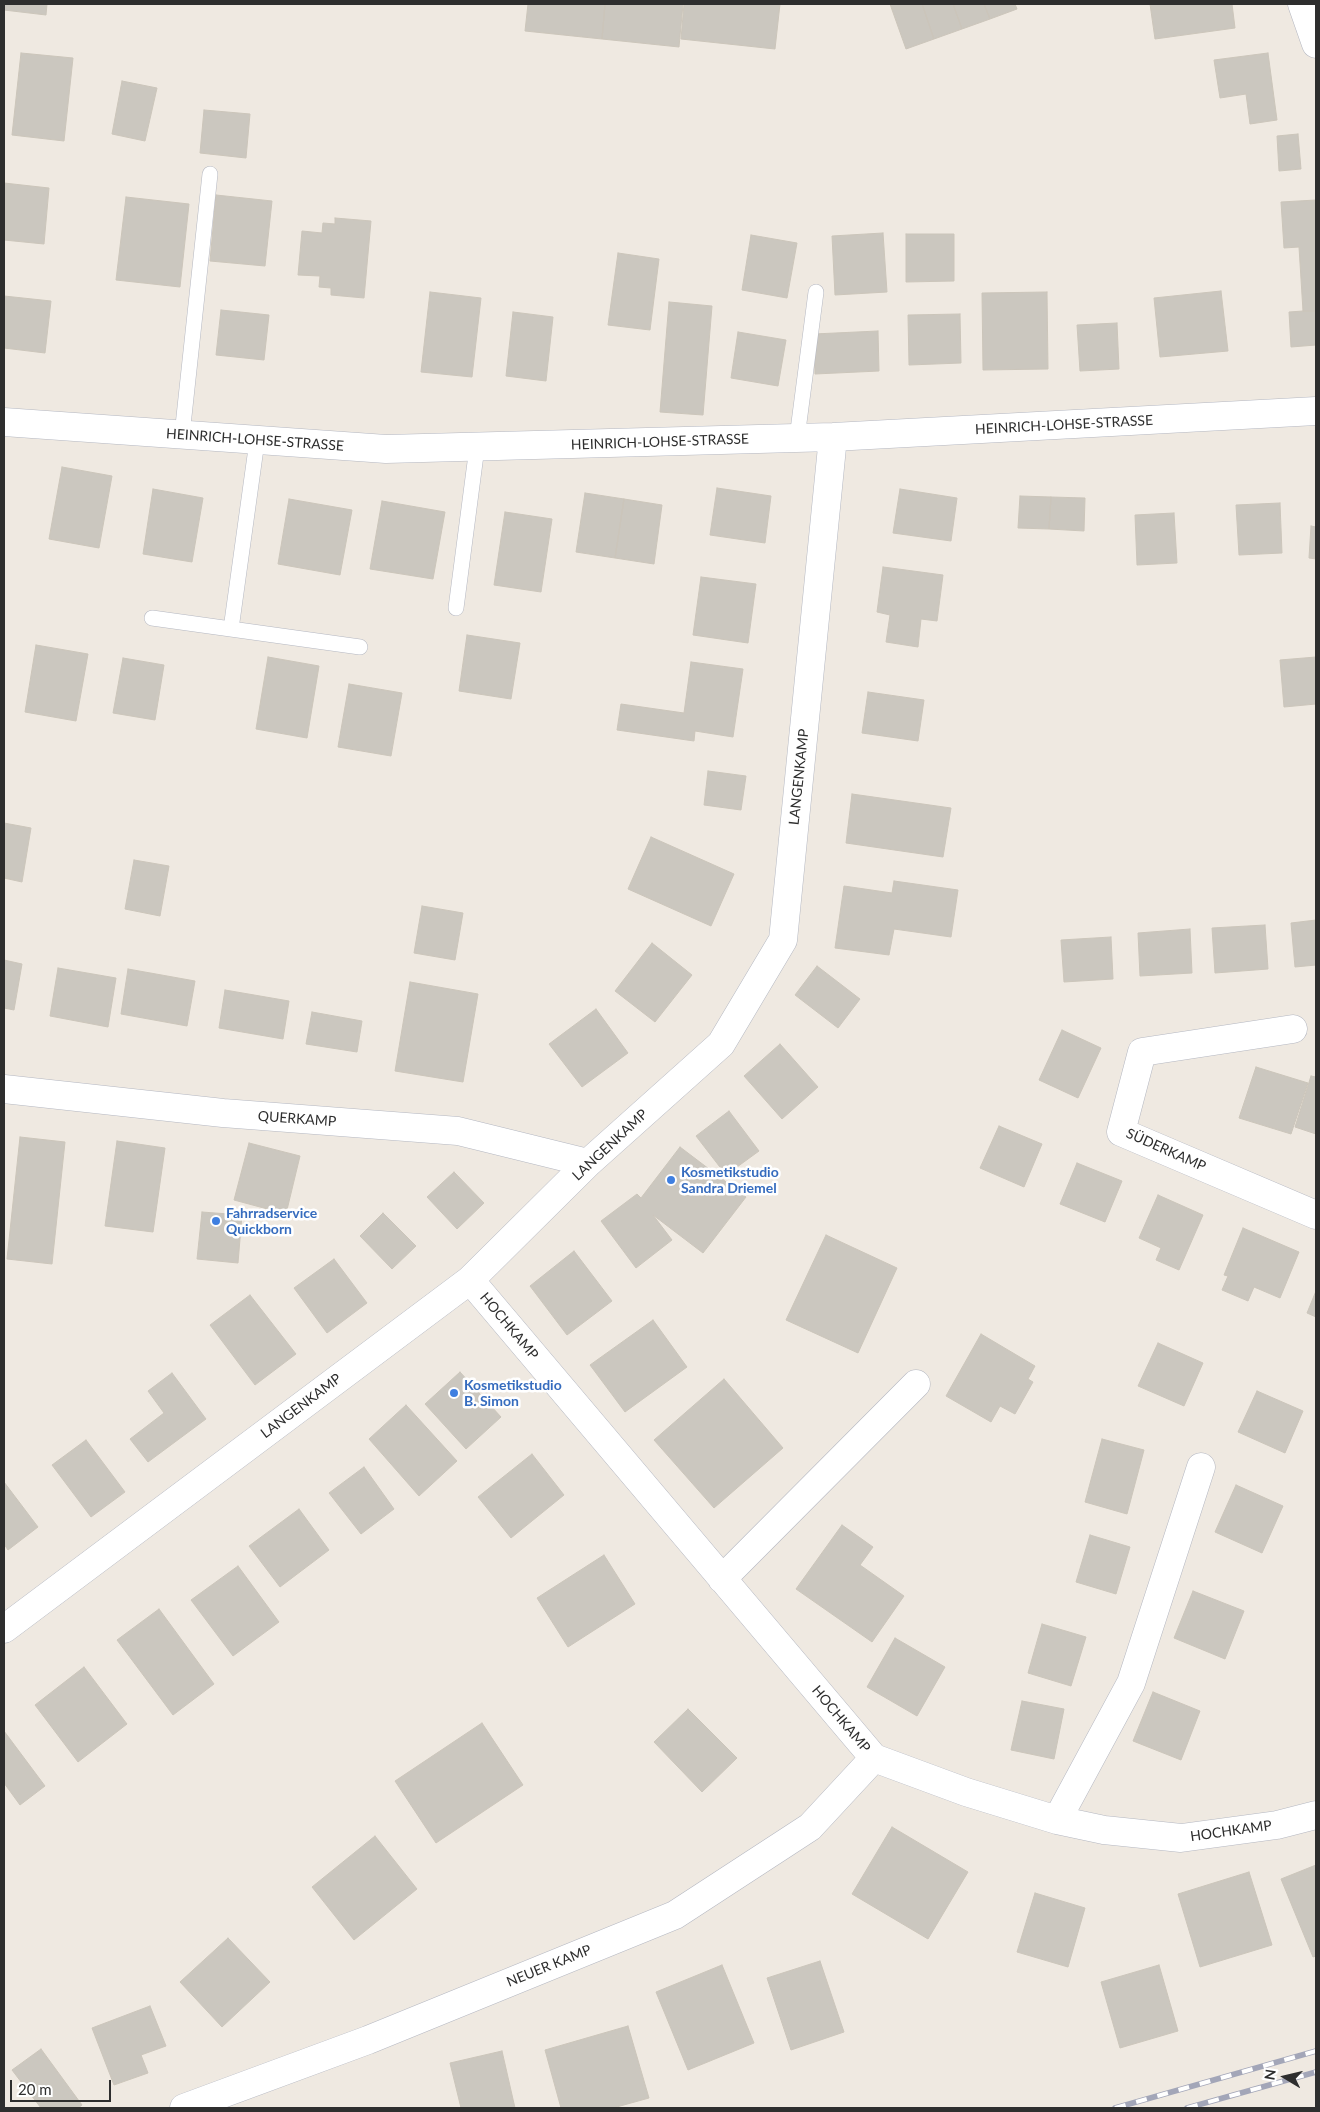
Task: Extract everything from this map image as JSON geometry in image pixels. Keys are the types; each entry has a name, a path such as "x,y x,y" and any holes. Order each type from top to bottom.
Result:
{"street":[{"path":"1302,4 1316,44"},
{"name":"HEINRICH-LOHSE-STRASSE","path":"4,422 386,450 833,437 1316,411"},
{"name":"LANGENKAMP","path":"4,1629 470,1280 588,1163 721,1044 783,940 833,437"},
{"name":"SÜDERKAMP","path":"1293,1029 1142,1052 1121,1132 1316,1215"},
{"name":"QUERKAMP","path":"4,1089 223,1113 458,1131 588,1163"},
{"name":"HOCHKAMP","path":"470,1280 874,1758 966,1792 1057,1820 1104,1830 1181,1838 1277,1825 1316,1815"},
{"path":"722,1578 916,1384"},
{"path":"1057,1820 1131,1683 1201,1467"},
{"name":"NEUER KAMP","path":"184,2108 368,2040 675,1915 810,1827 874,1758"}],"lane":[{"path":"182,435 210,174"},
{"path":"797,438 816,292"},
{"path":"231,630 257,441"},
{"path":"456,608 477,447"},
{"path":"152,618 360,646"}],"building":[{"path":"4,4 47,4 46,15 4,10"},
{"path":"528,4 605,4 602,39 525,31"},
{"path":"605,4 683,4 679,47 602,39"},
{"path":"684,4 780,4 775,49 681,39"},
{"path":"890,4 922,4 934,39 906,49"},
{"path":"922,4 953,4 962,29 934,39"},
{"path":"953,4 984,4 990,19 962,29"},
{"path":"984,4 1015,4 1017,9 990,19"},
{"path":"1150,4 1232,4 1235,28 1155,39"},
{"path":"21,53 73,58 64,141 12,135"},
{"path":"1268,53 1277,120 1250,124 1246,94 1220,98 1214,60"},
{"path":"122,81 157,88 145,141 112,134"},
{"path":"204,110 250,114 246,158 200,153"},
{"path":"1298,134 1301,169 1279,171 1277,136"},
{"path":"4,183 49,188 44,244 4,240"},
{"path":"216,195 272,201 265,266 210,261"},
{"path":"126,197 189,204 180,287 116,280"},
{"path":"1316,200 1316,311 1303,311 1299,247 1284,248 1281,202"},
{"path":"335,218 371,221 364,298 331,295 331,288 319,287 320,276 298,275 302,231 322,233 323,223 335,224"},
{"path":"883,233 887,292 835,295 832,236"},
{"path":"906,234 954,234 954,281 906,282"},
{"path":"751,235 797,243 787,298 742,290"},
{"path":"618,253 659,259 650,330 608,325"},
{"path":"1221,291 1228,351 1160,357 1154,298"},
{"path":"430,292 481,298 472,377 421,372"},
{"path":"1047,292 1048,369 983,370 982,293"},
{"path":"4,296 51,301 45,353 4,348"},
{"path":"669,302 712,306 703,415 660,412"},
{"path":"221,310 269,315 264,360 216,355"},
{"path":"1316,311 1316,345 1291,347 1289,312"},
{"path":"513,312 553,317 546,381 506,376"},
{"path":"960,314 961,363 909,365 908,315"},
{"path":"1117,323 1119,369 1080,371 1077,325"},
{"path":"878,331 879,371 815,374 814,334"},
{"path":"738,332 786,340 778,386 731,378"},
{"path":"62,467 112,476 99,548 49,539"},
{"path":"717,488 771,496 765,543 710,535"},
{"path":"153,489 203,498 192,562 143,554"},
{"path":"900,489 957,498 951,541 893,533"},
{"path":"585,493 624,499 615,558 576,552"},
{"path":"1020,496 1051,497 1049,529 1018,528"},
{"path":"1051,497 1085,498 1084,531 1049,529"},
{"path":"289,499 352,510 340,575 278,564"},
{"path":"624,499 662,505 654,564 615,558"},
{"path":"382,501 445,512 433,579 370,569"},
{"path":"1280,503 1282,553 1239,555 1236,505"},
{"path":"505,512 552,519 541,592 494,585"},
{"path":"1174,513 1177,563 1137,565 1135,515"},
{"path":"1311,526 1316,527 1316,559 1309,558"},
{"path":"883,567 943,575 937,621 921,619 918,647 886,642 890,615 877,612"},
{"path":"701,577 756,584 748,643 693,635"},
{"path":"467,635 520,643 511,699 459,691"},
{"path":"36,645 88,654 76,721 25,712"},
{"path":"268,657 319,666 307,738 256,729"},
{"path":"1316,657 1316,704 1284,707 1280,660"},
{"path":"123,658 164,665 155,720 113,713"},
{"path":"691,662 743,669 733,737 695,731 694,741 617,730 621,704 684,713"},
{"path":"349,684 402,693 391,756 338,747"},
{"path":"868,692 924,700 918,741 862,733"},
{"path":"708,771 746,776 741,810 704,805"},
{"path":"852,794 951,808 943,857 846,843"},
{"path":"4,823 31,828 22,882 4,878"},
{"path":"651,837 734,874 711,926 628,889"},
{"path":"134,860 169,866 160,916 125,909"},
{"path":"894,881 958,890 951,937 894,929 889,955 835,948 844,886 892,893"},
{"path":"422,906 463,913 455,960 414,953"},
{"path":"1316,920 1316,965 1295,967 1291,923"},
{"path":"1265,925 1268,969 1215,973 1212,928"},
{"path":"1190,929 1192,973 1140,976 1138,933"},
{"path":"1111,937 1113,979 1064,982 1061,940"},
{"path":"652,943 692,975 655,1022 615,991"},
{"path":"4,960 22,964 14,1010 4,1008"},
{"path":"817,966 860,999 838,1028 795,995"},
{"path":"58,968 116,978 108,1027 50,1016"},
{"path":"128,969 195,981 187,1026 121,1014"},
{"path":"410,982 478,994 463,1082 395,1071"},
{"path":"225,990 289,1001 283,1039 219,1028"},
{"path":"596,1009 628,1053 582,1087 549,1044"},
{"path":"312,1012 362,1021 357,1052 306,1044"},
{"path":"1062,1030 1101,1048 1078,1098 1039,1080"},
{"path":"780,1044 818,1087 782,1119 744,1076"},
{"path":"1256,1067 1308,1083 1291,1134 1239,1118"},
{"path":"1311,1076 1316,1077 1316,1134 1295,1127"},
{"path":"729,1111 759,1151 726,1175 696,1136"},
{"path":"999,1126 1042,1144 1024,1187 980,1168"},
{"path":"20,1137 65,1142 52,1264 7,1259"},
{"path":"117,1141 165,1148 153,1232 105,1226"},
{"path":"249,1143 300,1156 286,1214 234,1200"},
{"path":"680,1147 746,1197 703,1253 653,1215 672,1240 636,1268 601,1221 637,1194 641,1198"},
{"path":"1077,1163 1122,1181 1105,1222 1060,1204"},
{"path":"454,1172 484,1203 457,1229 427,1197"},
{"path":"1158,1195 1203,1215 1179,1270 1156,1260 1161,1248 1139,1238"},
{"path":"202,1212 242,1215 238,1263 197,1259"},
{"path":"383,1213 416,1246 392,1269 360,1236"},
{"path":"1243,1228 1299,1252 1280,1298 1254,1287 1248,1301 1222,1290 1228,1276 1224,1275"},
{"path":"826,1235 897,1268 858,1353 786,1320"},
{"path":"574,1251 612,1301 567,1335 530,1286"},
{"path":"334,1259 367,1303 327,1333 294,1288"},
{"path":"1316,1291 1316,1317 1307,1313"},
{"path":"250,1295 296,1354 255,1385 210,1325"},
{"path":"653,1320 687,1367 625,1412 590,1365"},
{"path":"981,1334 1035,1366 1028,1379 1033,1382 1015,1414 1000,1406 991,1422 946,1396"},
{"path":"1158,1343 1203,1363 1184,1406 1138,1386"},
{"path":"460,1372 501,1417 466,1449 425,1404"},
{"path":"172,1373 206,1419 148,1462 130,1439 164,1413 148,1391"},
{"path":"724,1379 783,1448 714,1508 654,1440"},
{"path":"1257,1391 1303,1411 1285,1453 1238,1432"},
{"path":"406,1405 457,1461 419,1496 369,1439"},
{"path":"1102,1439 1144,1450 1127,1514 1085,1502"},
{"path":"86,1440 125,1492 91,1517 52,1465"},
{"path":"532,1454 564,1495 511,1538 478,1497"},
{"path":"364,1467 394,1509 361,1534 329,1493"},
{"path":"4,1482 38,1527 8,1550 4,1544"},
{"path":"1236,1485 1283,1506 1262,1553 1215,1532"},
{"path":"299,1509 329,1550 280,1587 249,1546"},
{"path":"842,1525 873,1547 860,1565 904,1596 872,1642 796,1589"},
{"path":"1090,1535 1130,1547 1116,1594 1076,1582"},
{"path":"604,1555 635,1604 568,1647 537,1598"},
{"path":"238,1566 279,1622 233,1656 191,1600"},
{"path":"1193,1591 1244,1611 1225,1659 1174,1638"},
{"path":"159,1609 214,1684 173,1715 117,1640"},
{"path":"1042,1624 1086,1637 1071,1686 1028,1673"},
{"path":"895,1638 945,1667 917,1716 867,1687"},
{"path":"84,1667 127,1724 78,1762 35,1705"},
{"path":"1153,1692 1200,1711 1181,1760 1133,1741"},
{"path":"1022,1701 1064,1709 1054,1759 1011,1750"},
{"path":"688,1709 737,1758 702,1792 654,1742"},
{"path":"482,1723 523,1785 436,1843 395,1781"},
{"path":"4,1731 45,1786 20,1805 4,1783"},
{"path":"892,1827 968,1872 928,1939 852,1894"},
{"path":"375,1836 417,1889 354,1940 312,1887"},
{"path":"1316,1865 1316,1956 1313,1957 1281,1879"},
{"path":"1249,1872 1272,1945 1200,1967 1178,1894"},
{"path":"1035,1893 1085,1908 1068,1967 1017,1952"},
{"path":"228,1938 270,1982 222,2027 180,1982"},
{"path":"820,1961 844,2032 791,2050 767,1978"},
{"path":"722,1965 754,2043 688,2070 656,1992"},
{"path":"1159,1965 1178,2031 1120,2048 1101,1982"},
{"path":"150,2006 166,2046 141,2055 148,2073 114,2085 92,2028"},
{"path":"628,2026 649,2098 613,2108 561,2108 545,2050"},
{"path":"41,2049 82,2105 78,2108 41,2108 12,2070"},
{"path":"502,2051 515,2108 461,2108 450,2063"}],"railway":[{"path":"1115,2108 1316,2051"},
{"path":"1187,2108 1316,2072"}],"place":[{"name":"Kosmetikstudio Sandra Driemel","path":"671,1180"},
{"name":"Fahrradservice Quickborn","path":"216,1221"},
{"name":"Kosmetikstudio B. Simon","path":"454,1393"}]}
